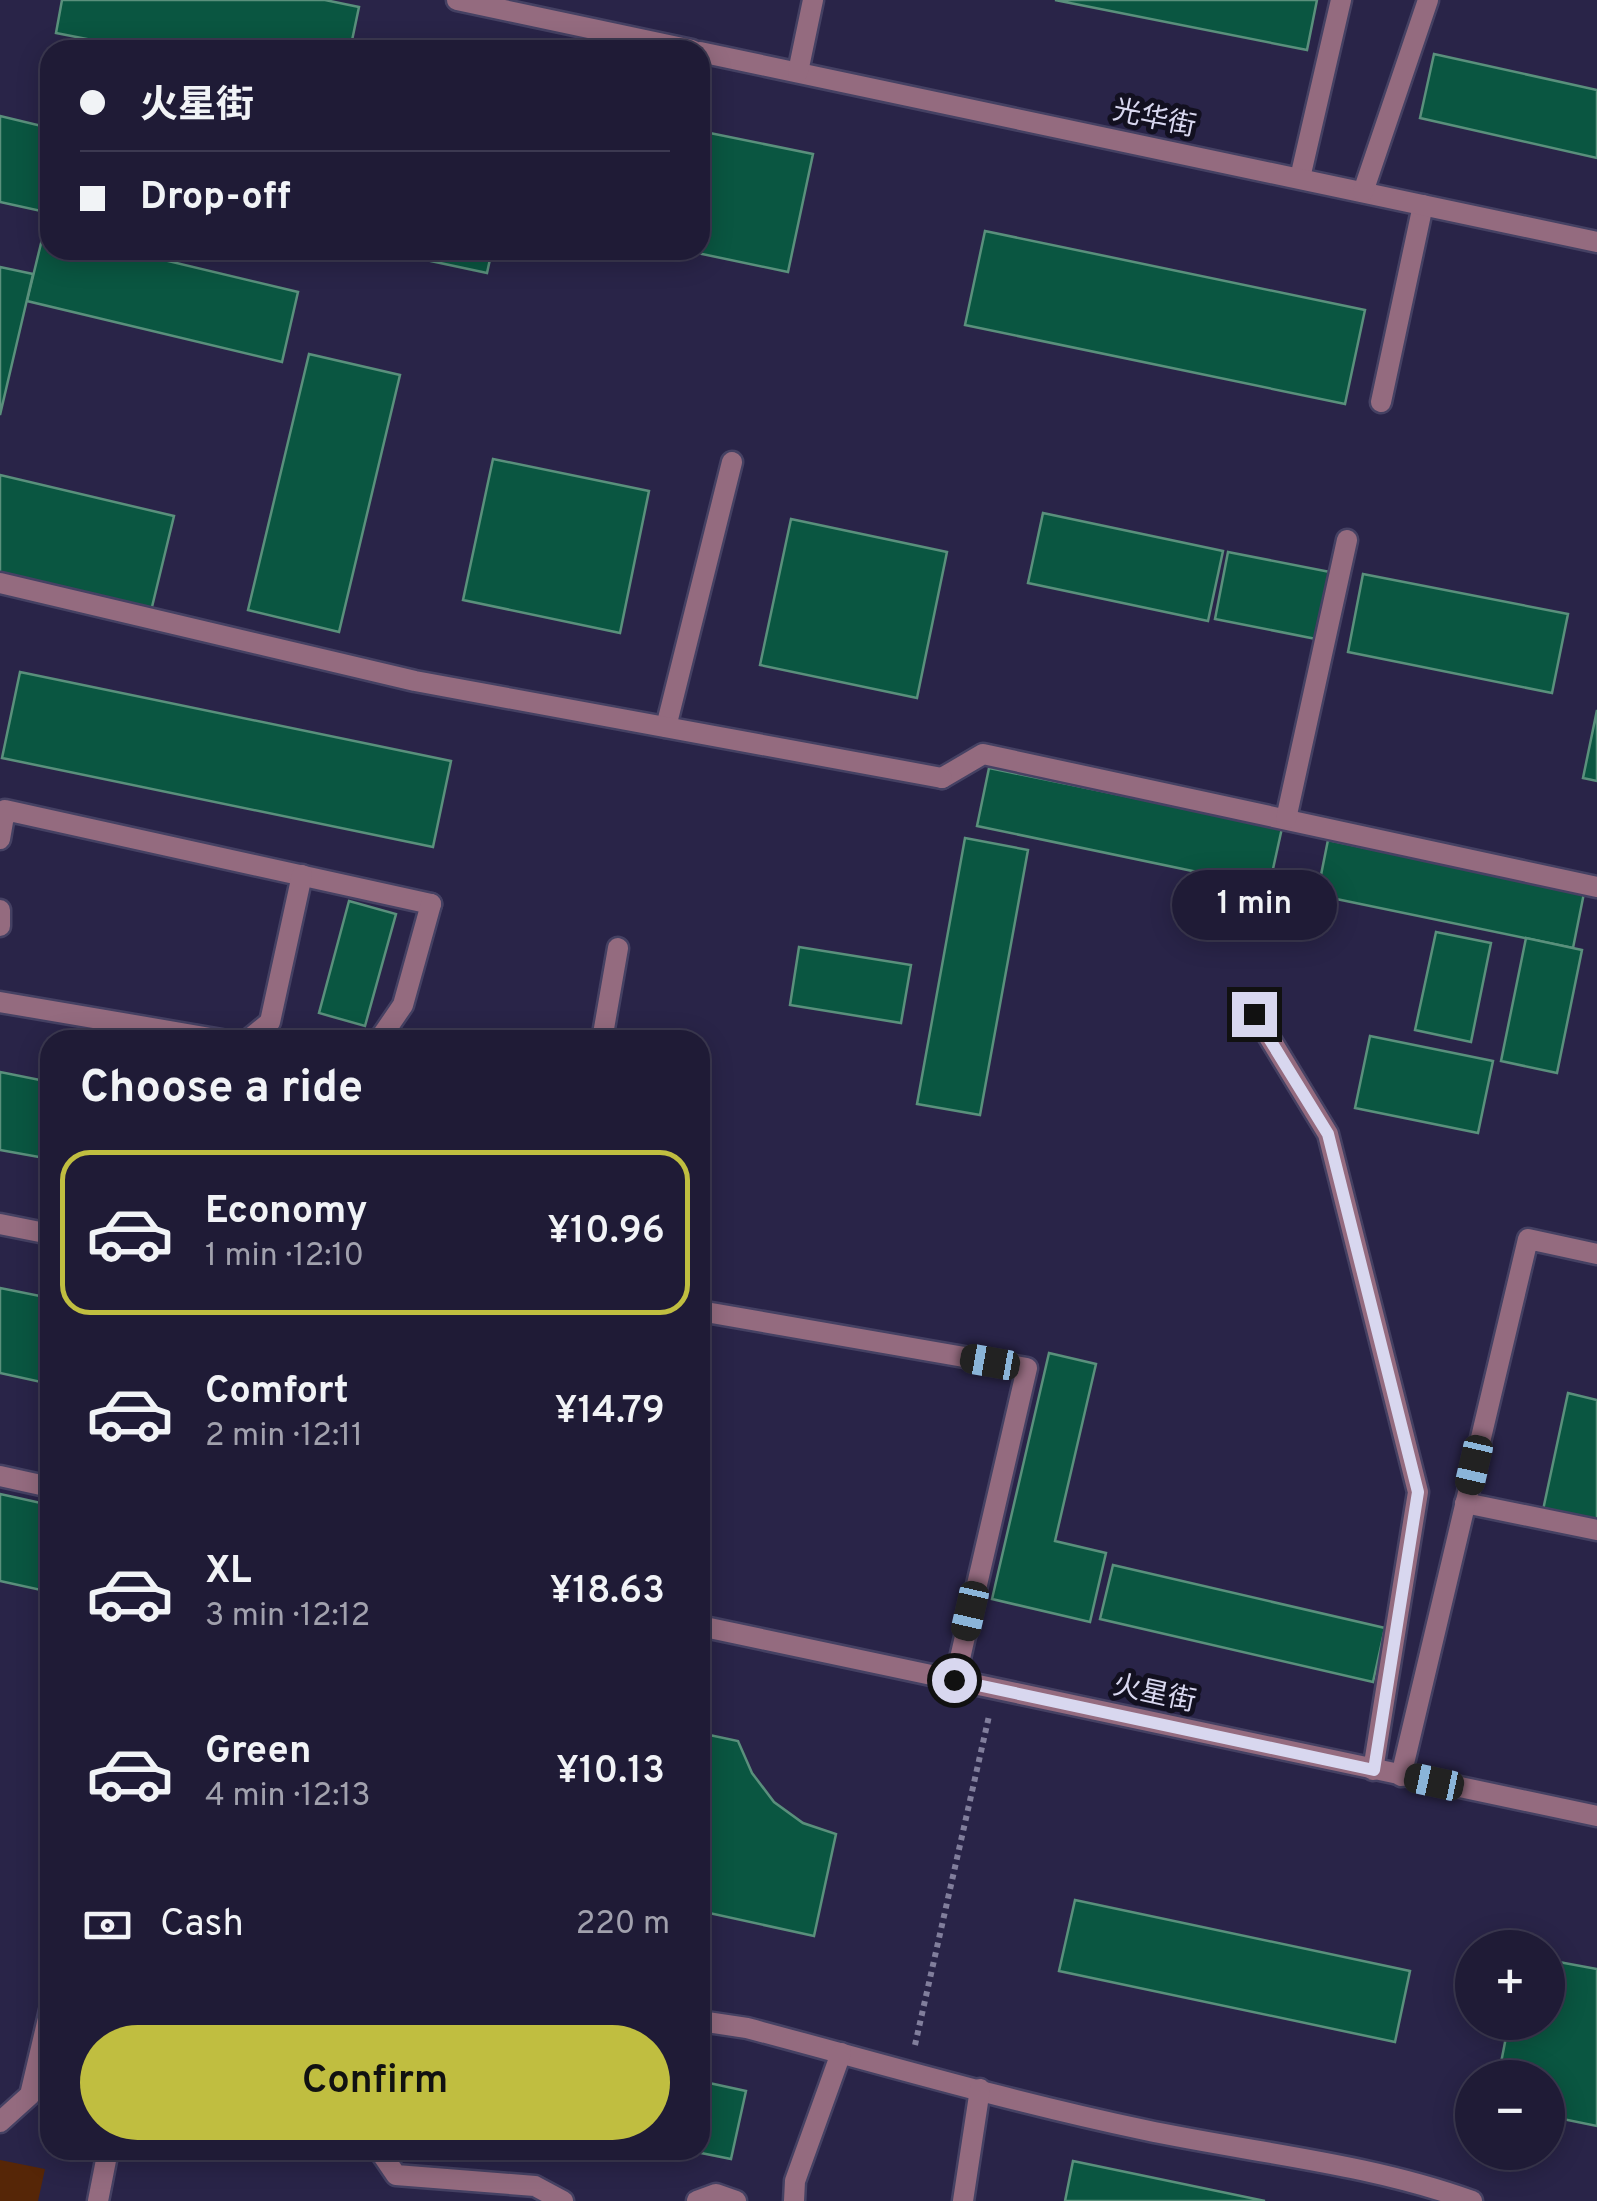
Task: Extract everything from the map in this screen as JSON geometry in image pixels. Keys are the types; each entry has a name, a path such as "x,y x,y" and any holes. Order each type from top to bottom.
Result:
{"street":[{"path":"457,0 645,40"},
{"path":"798,72 813,0"},
{"path":"1300,178 1341,0"},
{"path":"1364,192 1428,0"},
{"name":"光华街","path":"710,54 1597,242"},
{"path":"1381,402 1423,205"},
{"path":"666,727 732,462"},
{"path":"1286,820 1348,540"},
{"path":"0,583 415,681 942,778 982,754 1597,887"},
{"path":"0,839 5,810 431,904 403,1005 386,1030"},
{"path":"260,1030 270,1022 302,875"},
{"path":"0,910 0,926"},
{"path":"604,1030 618,948"},
{"path":"0,1002 164,1030"},
{"path":"1254,1014 1328,1134 1418,1492 1374,1770"},
{"path":"0,1224 40,1232"},
{"path":"1401,1776 1528,1239 1597,1254"},
{"path":"710,1314 1026,1368 954,1680"},
{"path":"0,1476 40,1485"},
{"path":"1466,1503 1597,1530"},
{"name":"火星街","path":"710,1628 1597,1816"},
{"path":"710,2023 1238,2150 1402,2176 1472,2201"},
{"path":"0,2122 30,2095 40,2052"},
{"path":"794,2201 795,2181 840,2053"},
{"path":"962,2201 980,2089"},
{"path":"98,2201 106,2160"},
{"path":"385,2160 396,2175 535,2186 562,2201"},
{"path":"697,2201 716,2194 736,2201"}],"path":[{"path":"909,2071 994,1689"}],"shaded area":[{"path":"0,2160 45,2169 38,2201 0,2201"}],"building":[{"path":"62,0 325,0 359,7 352,40 92,40 56,33"},
{"path":"1055,0 1317,0 1307,50"},
{"path":"1434,54 1597,90 1597,158 1420,118"},
{"path":"0,116 40,126 40,211 0,202"},
{"path":"710,133 813,154 788,272 710,256"},
{"path":"985,231 1365,310 1345,404 965,325"},
{"path":"40,247 40,260 164,260 298,292 282,362 27,301"},
{"path":"426,260 490,260 487,273"},
{"path":"0,267 33,274 0,415"},
{"path":"309,354 400,375 339,632 248,610"},
{"path":"493,459 649,491 620,633 463,600"},
{"path":"0,475 174,516 151,611 0,575"},
{"path":"1043,513 1223,551 1208,621 1028,583"},
{"path":"791,519 947,552 917,698 760,665"},
{"path":"1228,552 1330,572 1316,639 1215,619"},
{"path":"1363,574 1568,614 1552,693 1348,652"},
{"path":"20,672 451,761 433,847 2,758"},
{"path":"1597,710 1597,781 1583,778"},
{"path":"989,768 1282,828 1269,887 977,826"},
{"path":"965,838 1028,850 980,1115 917,1104"},
{"path":"1328,840 1584,893 1573,948 1317,895"},
{"path":"349,901 396,914 365,1026 319,1013"},
{"path":"1436,932 1491,943 1471,1042 1415,1030"},
{"path":"1526,938 1582,950 1557,1073 1501,1061"},
{"path":"799,947 911,965 901,1023 790,1005"},
{"path":"1370,1036 1493,1061 1478,1133 1355,1108"},
{"path":"0,1072 40,1080 40,1157 0,1150"},
{"path":"0,1288 40,1296 40,1382 0,1373"},
{"path":"1049,1353 1096,1364 1055,1541 1106,1553 1090,1622 992,1599"},
{"path":"1568,1393 1597,1400 1597,1522 1543,1510"},
{"path":"0,1494 40,1503 40,1590 0,1581"},
{"path":"1113,1565 1385,1628 1373,1682 1100,1619"},
{"path":"710,1735 738,1741 752,1773 774,1802 803,1823 836,1834 814,1936 710,1913"},
{"path":"1075,1900 1410,1971 1395,2042 1059,1971"},
{"path":"1565,1963 1597,1969 1597,2126 1565,2119 1565,2060 1502,2060 1505,2040 1565,2040"},
{"path":"710,2083 746,2091 731,2159 710,2155"},
{"path":"1073,2161 1265,2201 1065,2201"}],"route":[{"path":"954,1680 1374,1770 1418,1492 1328,1134 1254,1014"}]}
